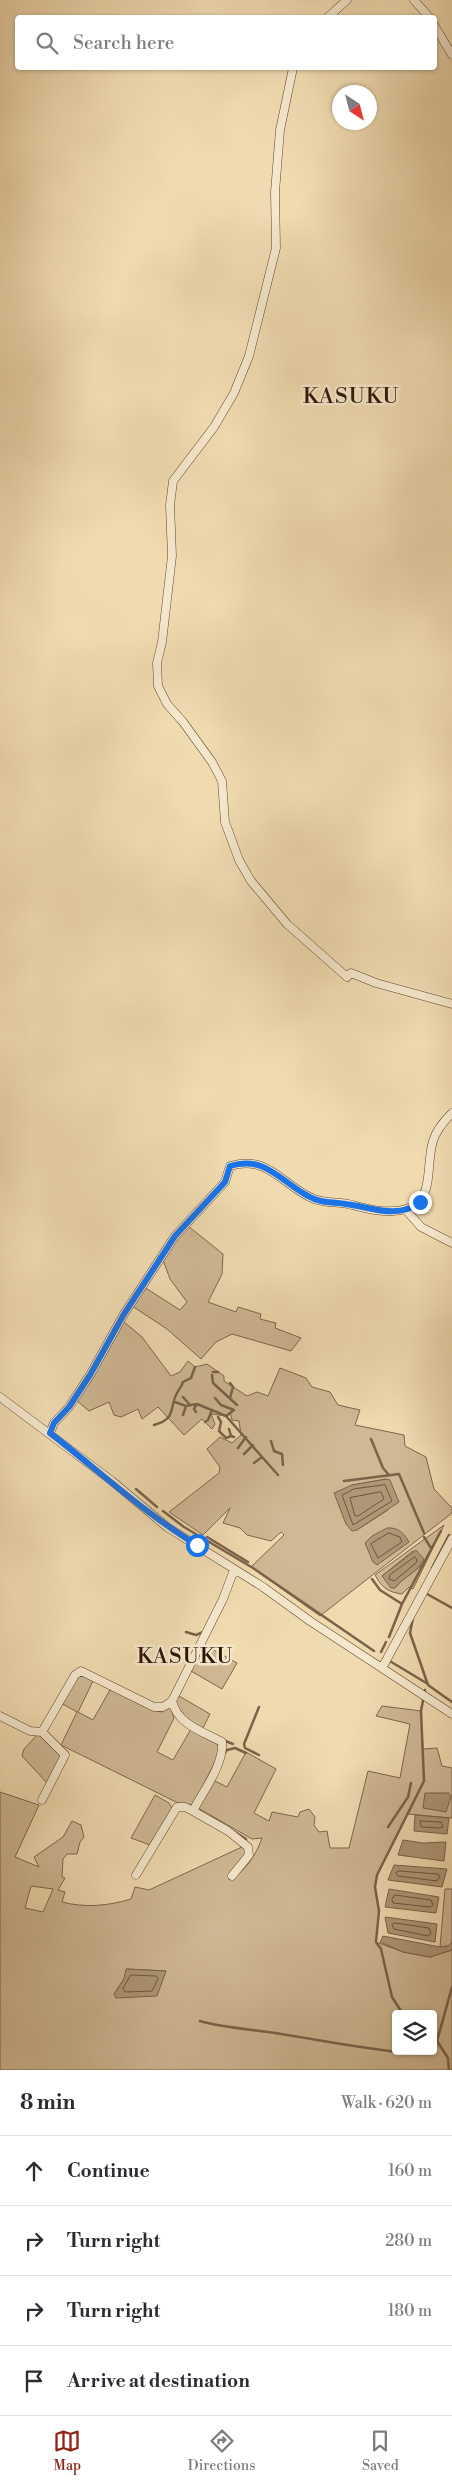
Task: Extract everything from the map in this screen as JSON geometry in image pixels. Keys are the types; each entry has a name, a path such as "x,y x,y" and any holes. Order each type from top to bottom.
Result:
{"street":[{"path":"330,15 347,0"},
{"path":"414,0 427,15"},
{"path":"437,30 452,55"},
{"path":"293,70 280,130 275,192 276,248 249,356 234,394 214,427 173,481 170,505 172,556 162,642 157,663 158,686 167,704 212,762 222,780 225,822 239,860 251,881 287,924 347,977 351,973 376,983 452,1004"},
{"path":"50,1433 54,1423 69,1407 90,1375 124,1314 175,1236 225,1182 230,1166 242,1162 263,1165 317,1200 378,1212 406,1210 420,1202 424,1194 430,1171 433,1141 452,1113"},
{"path":"406,1210 421,1227 452,1243"},
{"path":"0,1397 112,1481 167,1527 264,1587 310,1621 452,1714"},
{"path":"382,1668 452,1539"},
{"path":"42,1732 75,1675 81,1671 154,1707 163,1708 172,1701 223,1599 234,1570"},
{"path":"172,1701 175,1712 181,1720 222,1742 220,1760 193,1811"},
{"path":"0,1716 30,1732 42,1732 65,1755 42,1800"},
{"path":"136,1875 178,1808 185,1807 228,1831 248,1847 250,1855 232,1876"}],"shaded area":[{"path":"188,1226 223,1254 222,1274 208,1302 236,1312 238,1307 261,1314 260,1319 276,1323 275,1328 301,1338 291,1351 232,1334 216,1342 201,1359 167,1329 132,1306 144,1287 180,1310 187,1302 170,1279 163,1260 176,1238"},
{"path":"124,1322 142,1337 171,1376 180,1372 188,1361 195,1367 207,1364 224,1376 224,1381 247,1396 257,1392 268,1396 280,1368 306,1378 312,1387 330,1392 338,1405 360,1410 355,1425 404,1435 405,1446 426,1457 434,1489 452,1508 452,1513 320,1616 251,1567 284,1535 281,1532 271,1541 247,1535 240,1528 223,1523 230,1508 203,1535 169,1512 219,1473 220,1467 207,1449 220,1437 232,1443 241,1435 239,1421 232,1420 230,1412 226,1416 211,1414 215,1424 212,1429 202,1419 184,1435 158,1407 142,1419 138,1409 121,1417 114,1415 109,1402 89,1411 76,1400 91,1381","holes":["386,1479 388,1510 357,1530 352,1485"]},
{"path":"444,1525 413,1589 409,1587 402,1594 393,1592 386,1589 375,1575","holes":["413,1551 421,1566 395,1588 382,1576"]},
{"path":"203,1644 237,1663 222,1689 191,1671"},
{"path":"83,1674 94,1679 78,1712 93,1720 111,1688 153,1710 162,1712 170,1706 174,1718 157,1752 173,1760 191,1729 217,1743 219,1748 216,1760 193,1805 180,1804 61,1745 77,1712 61,1703 75,1677"},
{"path":"179,1696 210,1714 203,1728 182,1718 175,1703"},
{"path":"382,1706 421,1711 423,1749 437,1748 442,1766 452,1768 452,1818 407,1814 377,1875 375,1887 379,1911 376,1942 403,1952 430,1957 452,1950 452,2070 0,2070 0,1792 39,1805 15,1857 39,1867 34,1857 63,1837 72,1821 81,1825 84,1837 80,1842 77,1854 67,1854 63,1859 62,1877 65,1878 58,1890 65,1892 62,1902 88,1906 114,1903 131,1899 135,1887 149,1890 244,1846 246,1855 228,1879 234,1877 244,1868 253,1857 262,1838 252,1839 198,1808 213,1780 227,1787 246,1752 276,1769 254,1813 269,1821 272,1812 298,1817 300,1812 309,1809 315,1817 314,1825 319,1832 327,1831 330,1848 349,1848 368,1771 400,1778 410,1724 376,1716","holes":["31,1886 53,1889 43,1912 25,1908","127,1969 166,1971 166,1972 114,1994 124,1979"]},
{"path":"37,1735 42,1735 62,1755 48,1784 22,1756 24,1749"},
{"path":"155,1795 169,1803 172,1808 150,1845 131,1838"},
{"path":"445,1889 452,1889 452,1942 448,1946 440,1947"}],"water":[{"path":"390,1480 399,1502 357,1530 352,1531 346,1524 334,1493 352,1485"},
{"path":"387,1528 400,1531 409,1542 377,1565 373,1562 365,1543 372,1536"},
{"path":"416,1550 424,1559 422,1564 395,1588 391,1588 382,1576"},
{"path":"425,1793 449,1793 451,1797 446,1812 423,1808"},
{"path":"415,1815 449,1818 447,1834 414,1831"},
{"path":"403,1840 423,1843 446,1842 444,1861 398,1855"},
{"path":"394,1865 447,1869 442,1887 388,1880"},
{"path":"389,1889 439,1897 436,1913 385,1907"},
{"path":"385,1917 437,1924 435,1942 388,1933"},
{"path":"383,1936 440,1947 448,1946 452,1942 452,1950 430,1957 403,1952 380,1942"},
{"path":"126,1969 166,1971 157,1996 116,1998 114,1994 124,1979"}],"waterway":[{"path":"154,1425 169,1416 177,1393 183,1382 191,1378 195,1367"},
{"path":"213,1372 218,1372"},
{"path":"212,1375 213,1383 237,1405"},
{"path":"230,1383 233,1387 230,1398"},
{"path":"183,1397 190,1405"},
{"path":"215,1398 221,1405 234,1410"},
{"path":"175,1402 186,1406 197,1404 226,1416 278,1475"},
{"path":"196,1412 194,1409 197,1404"},
{"path":"183,1415 186,1406"},
{"path":"205,1422 208,1420 212,1410"},
{"path":"226,1416 234,1410"},
{"path":"218,1417 221,1422 219,1431 226,1438 231,1436"},
{"path":"229,1429 231,1436 234,1437"},
{"path":"238,1448 246,1437"},
{"path":"371,1439 383,1468 389,1475"},
{"path":"271,1441 274,1451 282,1454 283,1465"},
{"path":"244,1454 253,1445"},
{"path":"254,1463 262,1457"},
{"path":"344,1481 399,1474 424,1533"},
{"path":"136,1489 157,1507"},
{"path":"163,1511 184,1527 253,1568 374,1651"},
{"path":"389,1637 402,1604 441,1531"},
{"path":"432,1568 449,1535"},
{"path":"207,1537 248,1562"},
{"path":"424,1537 431,1548"},
{"path":"372,1579 380,1590 402,1604"},
{"path":"427,1594 452,1608"},
{"path":"413,1618 410,1633 428,1685 452,1702"},
{"path":"186,1632 196,1635 203,1632"},
{"path":"381,1652 386,1642"},
{"path":"388,1660 428,1684"},
{"path":"400,2010 392,1997 381,1949 376,1942 379,1911 375,1887 377,1875 424,1781 421,1711 425,1690"},
{"path":"259,1707 244,1744 245,1748 259,1755"},
{"path":"223,1740 233,1744"},
{"path":"224,1754 227,1750 235,1748 246,1753"},
{"path":"388,1827 408,1797 411,1783"},
{"path":"211,1817 246,1839"},
{"path":"449,2070 448,2058 437,2041 452,1987"},
{"path":"200,2021 228,2027 392,2051"}],"district":[{"name":"KASUKU","path":"351,396"},
{"name":"KASUKU","path":"185,1656"}],"route":[{"path":"197,1545 167,1527 50,1433 54,1423 69,1407 77,1392 90,1375 124,1314 175,1236 225,1182 230,1166 242,1162 263,1165 308,1196 317,1200 348,1204 365,1210 378,1212 406,1210 413,1208 420,1202"}]}
